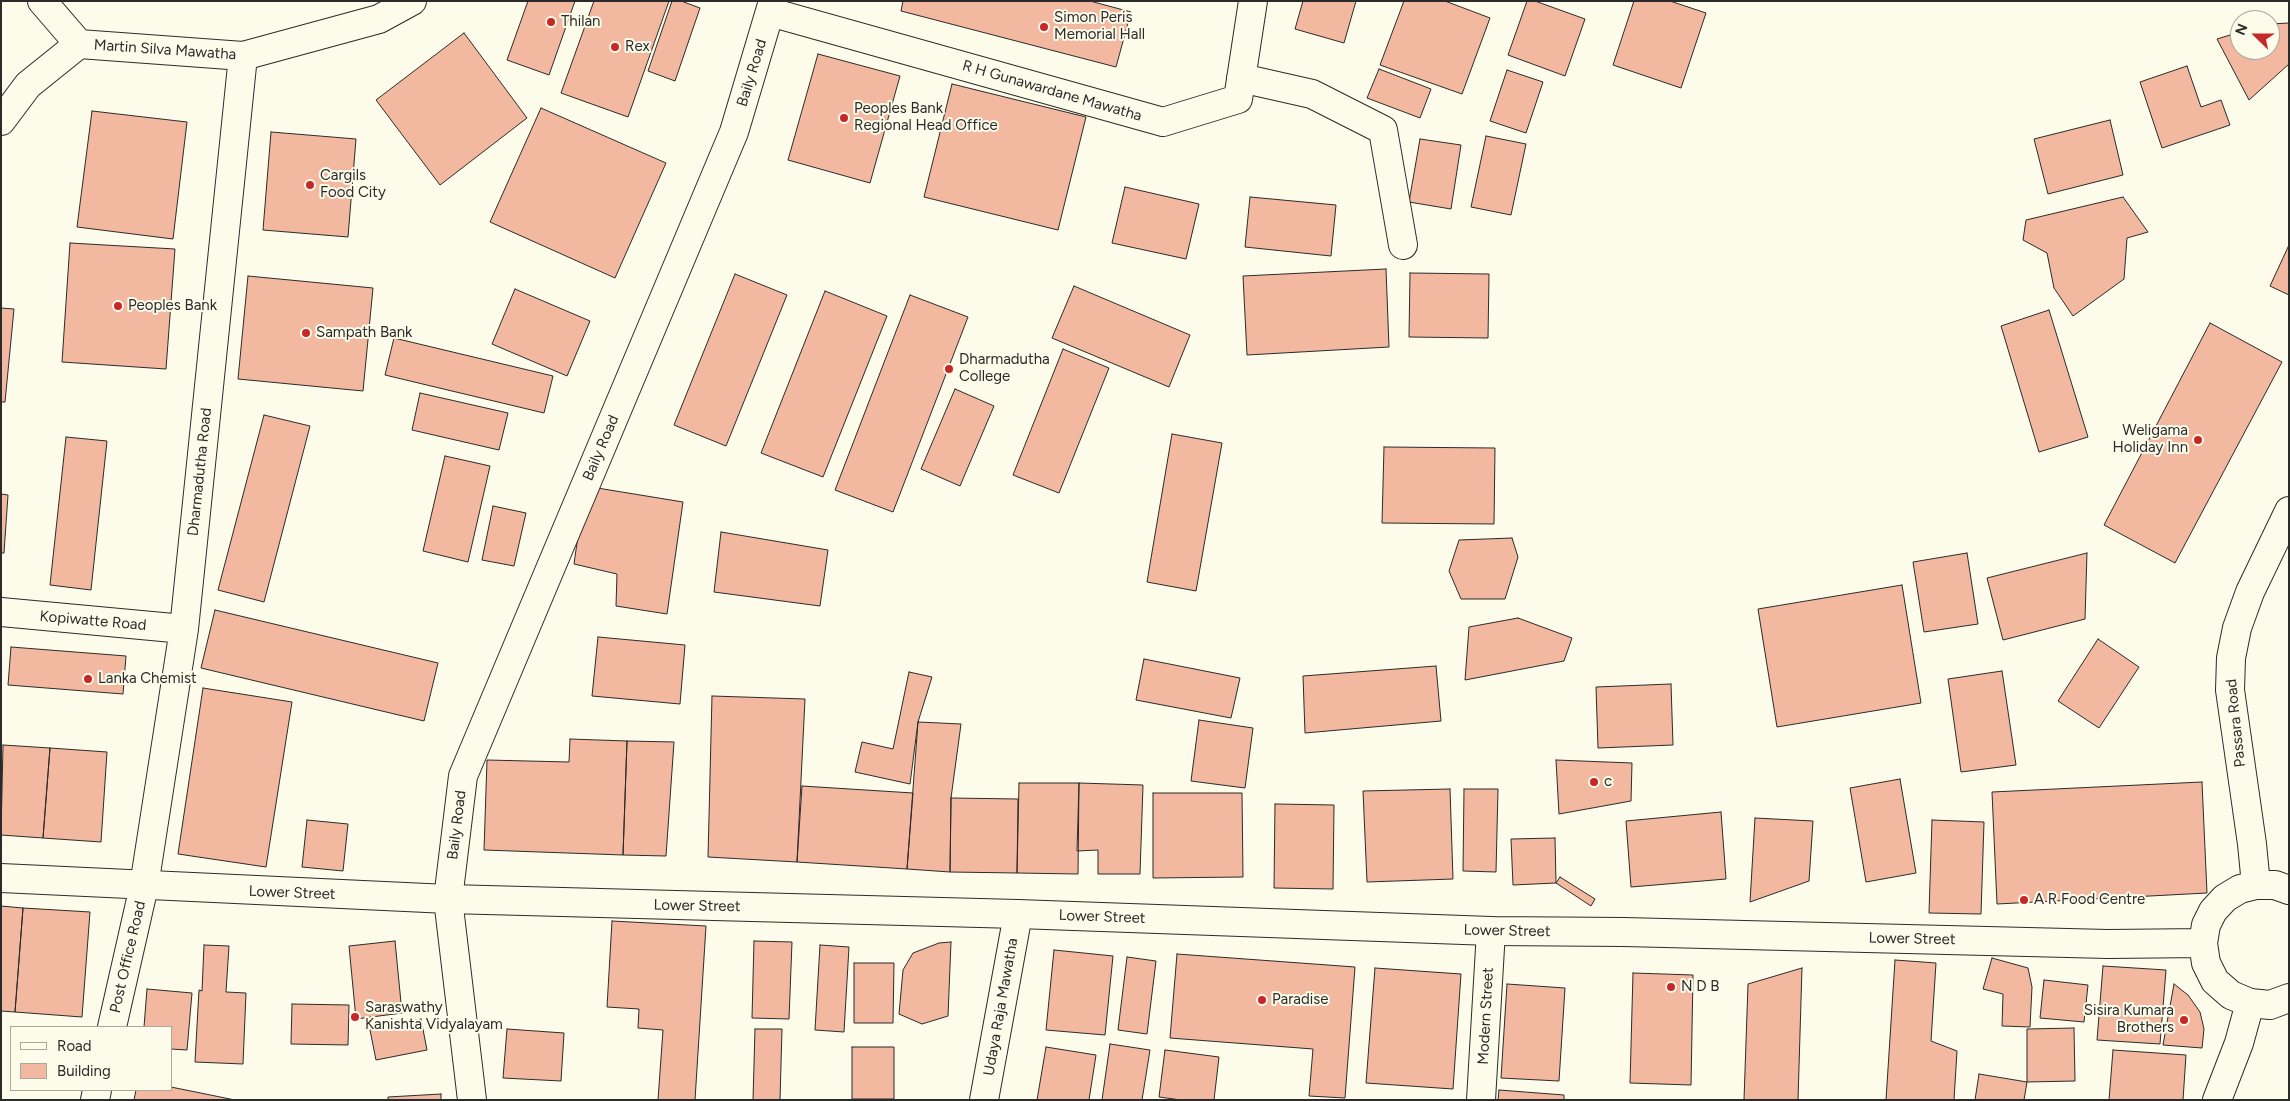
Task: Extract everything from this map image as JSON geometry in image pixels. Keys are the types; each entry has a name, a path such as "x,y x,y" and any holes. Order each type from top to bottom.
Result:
{"main road":[{"path":"42,1 79,44"},
{"name":"Martin Silva Mawatha","path":"1,121 28,85 79,44 243,56 379,19 412,1"},
{"name":"R H Gunawardane Mawatha","path":"772,7 1163,122 1238,99 1253,1"},
{"name":"Baily Road","path":"472,1100 448,899 463,776 734,132 772,7"},
{"name":"Dharmadutha Road","path":"144,886 184,629 243,56"},
{"path":"1241,78 1312,94 1383,130 1403,245"},
{"name":"Passara Road","path":"2256,885 2230,690 2231,658 2237,628 2250,592 2289,511"},
{"name":"Kopiwatte Road","path":"1,612 184,629"},
{"name":"Lower Street","path":"1,878 448,899 1018,914 1491,932 1633,932 2098,944 2203,943"},
{"path":"2289,890 2275,885 2256,885 2240,889 2225,898 2214,910 2206,925 2203,943 2206,963 2215,981 2231,995 2250,1003 2270,1005 2289,998"},
{"name":"Post Office Road","path":"112,1026 144,886"},
{"name":"Udaya Raja Mawatha","path":"984,1100 1018,914"},
{"name":"Modern Street","path":"1481,1100 1491,932"},
{"path":"2217,1100 2239,1043 2250,1003"}],"building":[{"path":"528,1 575,1 549,75 507,60"},
{"name":"Rex","path":"594,1 669,1 628,117 561,93"},
{"path":"672,1 681,1 700,8 675,81 648,71"},
{"name":"Simon Peris Memorial Hall","path":"903,1 1090,1 1131,12 1116,67 901,11"},
{"path":"1303,1 1356,1 1344,43 1295,29"},
{"path":"1404,1 1445,1 1490,18 1462,94 1380,65"},
{"path":"1527,1 1535,1 1585,19 1565,76 1508,55"},
{"path":"1634,1 1670,1 1706,13 1681,88 1613,65"},
{"path":"2280,23 2289,23 2289,64 2249,100 2217,39 2230,35 2230,60 2280,60"},
{"path":"464,33 527,118 440,185 376,100"},
{"name":"Peoples Bank Regional Head Office","path":"818,54 900,76 870,183 788,160"},
{"path":"2187,66 2201,107 2221,100 2230,125 2162,148 2140,82"},
{"path":"1379,69 1431,89 1420,118 1367,98"},
{"path":"1507,70 1543,82 1526,133 1490,121"},
{"path":"952,84 1086,117 1058,230 924,197"},
{"path":"541,108 666,163 615,278 490,222"},
{"path":"92,111 187,122 173,239 77,227"},
{"path":"2110,120 2123,175 2048,194 2034,139"},
{"name":"Cargils Food City","path":"271,132 356,139 348,237 263,230"},
{"path":"1486,136 1526,144 1511,215 1471,207"},
{"path":"1420,139 1461,145 1451,209 1409,202"},
{"path":"1125,187 1199,204 1186,259 1112,243"},
{"path":"1250,197 1336,205 1331,256 1245,247"},
{"path":"2123,197 2148,232 2127,238 2124,279 2073,316 2054,288 2047,253 2023,240 2026,220"},
{"name":"Peoples Bank","path":"70,243 175,249 166,369 62,362"},
{"path":"2289,245 2289,295 2270,286"},
{"path":"1386,269 1389,347 1247,355 1243,276"},
{"path":"1410,273 1489,274 1488,338 1409,337"},
{"path":"735,274 787,295 726,446 674,425"},
{"name":"Sampath Bank","path":"248,276 373,288 363,391 238,379"},
{"path":"1074,286 1190,335 1169,387 1052,338"},
{"path":"515,289 590,321 567,376 492,344"},
{"path":"825,291 887,316 823,477 761,453"},
{"path":"910,295 968,317 893,512 835,490"},
{"path":"1,308 14,309 5,402 1,402"},
{"path":"2049,310 2088,437 2039,452 2001,326"},
{"path":"2210,323 2282,362 2175,563 2104,525"},
{"path":"394,338 553,376 544,413 385,375"},
{"path":"1063,349 1109,368 1059,493 1013,475"},
{"path":"955,389 994,406 960,486 921,469"},
{"path":"420,393 508,413 499,450 412,430"},
{"path":"264,415 310,426 264,602 218,590"},
{"path":"1172,434 1222,443 1196,591 1147,582"},
{"path":"66,437 107,441 91,590 50,585"},
{"path":"1384,447 1495,448 1494,524 1382,523"},
{"path":"445,456 490,466 468,562 423,551"},
{"path":"585,486 683,502 667,614 616,606 617,574 574,564"},
{"path":"1,494 8,495 4,553 1,553"},
{"path":"493,506 526,513 514,566 482,560"},
{"path":"721,532 828,550 820,606 714,592"},
{"path":"1512,538 1518,557 1505,599 1461,599 1449,571 1459,540"},
{"path":"1967,553 1978,624 1924,632 1913,562"},
{"path":"2087,553 2085,619 2003,640 1987,578"},
{"path":"1902,585 1921,703 1777,727 1758,609"},
{"path":"215,610 438,663 424,721 201,668"},
{"path":"1518,618 1572,638 1564,661 1465,680 1469,627"},
{"path":"598,637 685,645 680,704 592,696"},
{"path":"2098,639 2139,667 2099,728 2058,701"},
{"path":"11,647 126,656 123,694 8,685"},
{"path":"1144,659 1240,678 1231,718 1136,700"},
{"path":"1436,666 1441,721 1305,733 1303,676"},
{"path":"2002,671 2016,765 1961,772 1948,679"},
{"path":"909,672 932,677 918,722 910,784 855,772 862,742 893,749"},
{"path":"1671,684 1673,745 1598,748 1596,687"},
{"path":"203,688 292,702 266,867 178,854"},
{"path":"712,696 805,699 797,862 708,857"},
{"path":"1199,720 1253,728 1245,788 1191,781"},
{"path":"918,722 961,724 951,798 950,872 907,869"},
{"path":"570,739 627,741 623,855 484,850 487,760 569,762"},
{"path":"627,741 674,742 666,856 623,855"},
{"path":"3,745 50,748 43,838 1,835"},
{"path":"50,748 107,752 101,842 43,838"},
{"name":"c","path":"1556,760 1632,763 1631,801 1559,814"},
{"path":"1900,779 1916,873 1866,882 1850,788"},
{"path":"2202,782 2207,893 1997,904 1992,792"},
{"path":"1019,783 1079,783 1078,874 1017,873"},
{"path":"1079,783 1143,785 1140,874 1098,874 1098,850 1077,851"},
{"path":"802,786 913,793 907,869 797,862"},
{"path":"1450,789 1453,879 1367,882 1363,791"},
{"path":"1464,789 1498,789 1496,872 1463,871"},
{"path":"1153,793 1242,793 1243,877 1153,878"},
{"path":"951,798 1018,799 1017,873 950,872"},
{"path":"1275,804 1334,805 1333,889 1274,888"},
{"path":"1721,812 1726,879 1631,887 1626,821"},
{"path":"1755,818 1813,821 1809,881 1750,902"},
{"path":"307,820 348,824 343,871 302,867"},
{"path":"1932,820 1984,822 1981,914 1929,913"},
{"path":"1555,838 1556,883 1513,885 1511,839"},
{"path":"1560,877 1595,899 1591,906 1556,883"},
{"path":"1,906 23,908 15,1012 1,1011"},
{"path":"23,908 90,912 82,1017 15,1012"},
{"path":"612,921 706,926 695,1100 658,1100 663,1030 638,1028 639,1009 607,1007"},
{"path":"395,941 402,1013 356,1019 349,946"},
{"path":"754,941 792,942 789,1019 752,1018"},
{"path":"951,942 948,1016 922,1024 899,1014 903,970 913,953 939,943"},
{"path":"204,945 229,946 226,992 246,993 243,1064 195,1062 199,990 202,991"},
{"path":"820,945 849,947 844,1032 815,1030"},
{"path":"1054,950 1113,956 1105,1035 1046,1030"},
{"path":"1177,954 1355,967 1345,1098 1309,1096 1313,1049 1170,1038"},
{"path":"1127,957 1156,961 1147,1034 1118,1030"},
{"path":"1992,958 2028,968 2032,987 2030,1027 2002,1026 2003,994 1983,989"},
{"path":"1895,960 1936,963 1931,1041 1957,1051 1954,1100 1886,1100"},
{"path":"854,963 894,963 893,1023 854,1023"},
{"path":"2103,966 2166,970 2160,1044 2097,1040"},
{"path":"1375,968 1461,974 1453,1089 1366,1083"},
{"path":"1802,968 1798,1100 1744,1100 1748,984"},
{"path":"1633,973 1693,975 1691,1085 1630,1083"},
{"path":"2044,980 2088,985 2084,1022 2040,1018"},
{"path":"1507,984 1565,988 1559,1081 1501,1078"},
{"path":"2174,984 2188,995 2200,1012 2204,1029 2202,1048 2163,1045"},
{"path":"147,989 192,993 187,1050 172,1049 172,1026 144,1026"},
{"path":"292,1004 349,1005 348,1045 291,1044"},
{"path":"421,1019 427,1050 376,1060 370,1030"},
{"path":"2074,1028 2075,1081 2027,1082 2027,1029"},
{"path":"507,1029 564,1033 561,1081 503,1078"},
{"path":"755,1029 782,1029 780,1100 753,1100"},
{"path":"1110,1044 1150,1050 1142,1100 1102,1100"},
{"path":"852,1047 894,1047 894,1099 852,1099"},
{"path":"1046,1047 1096,1055 1089,1100 1037,1100"},
{"path":"1165,1050 1219,1057 1214,1100 1181,1100 1159,1097"},
{"path":"2113,1050 2186,1055 2183,1100 2109,1100"},
{"path":"1979,1074 2027,1082 2024,1100 1975,1100"},
{"path":"172,1087 235,1100 134,1100 136,1091 172,1091"},
{"path":"1499,1090 1564,1095 1564,1100 1498,1100"},
{"path":"441,1094 441,1100 388,1100 388,1097"}],"place":[{"name":"Thilan","path":"551,22"},
{"name":"Simon Peris Memorial Hall","path":"1044,27"},
{"name":"Rex","path":"615,47"},
{"name":"Peoples Bank Regional Head Office","path":"844,118"},
{"name":"Cargils Food City","path":"310,185"},
{"name":"Peoples Bank","path":"118,306"},
{"name":"Sampath Bank","path":"306,333"},
{"name":"Dharmadutha College","path":"949,369"},
{"name":"Weligama Holiday Inn","path":"2198,440"},
{"name":"Lanka Chemist","path":"88,679"},
{"name":"c","path":"1594,782"},
{"name":"A R Food Centre","path":"2024,900"},
{"name":"N D B","path":"1671,987"},
{"name":"Paradise","path":"1262,1000"},
{"name":"Saraswathy Kanishta Vidyalayam","path":"355,1017"},
{"name":"Sisira Kumara Brothers","path":"2184,1020"}]}
